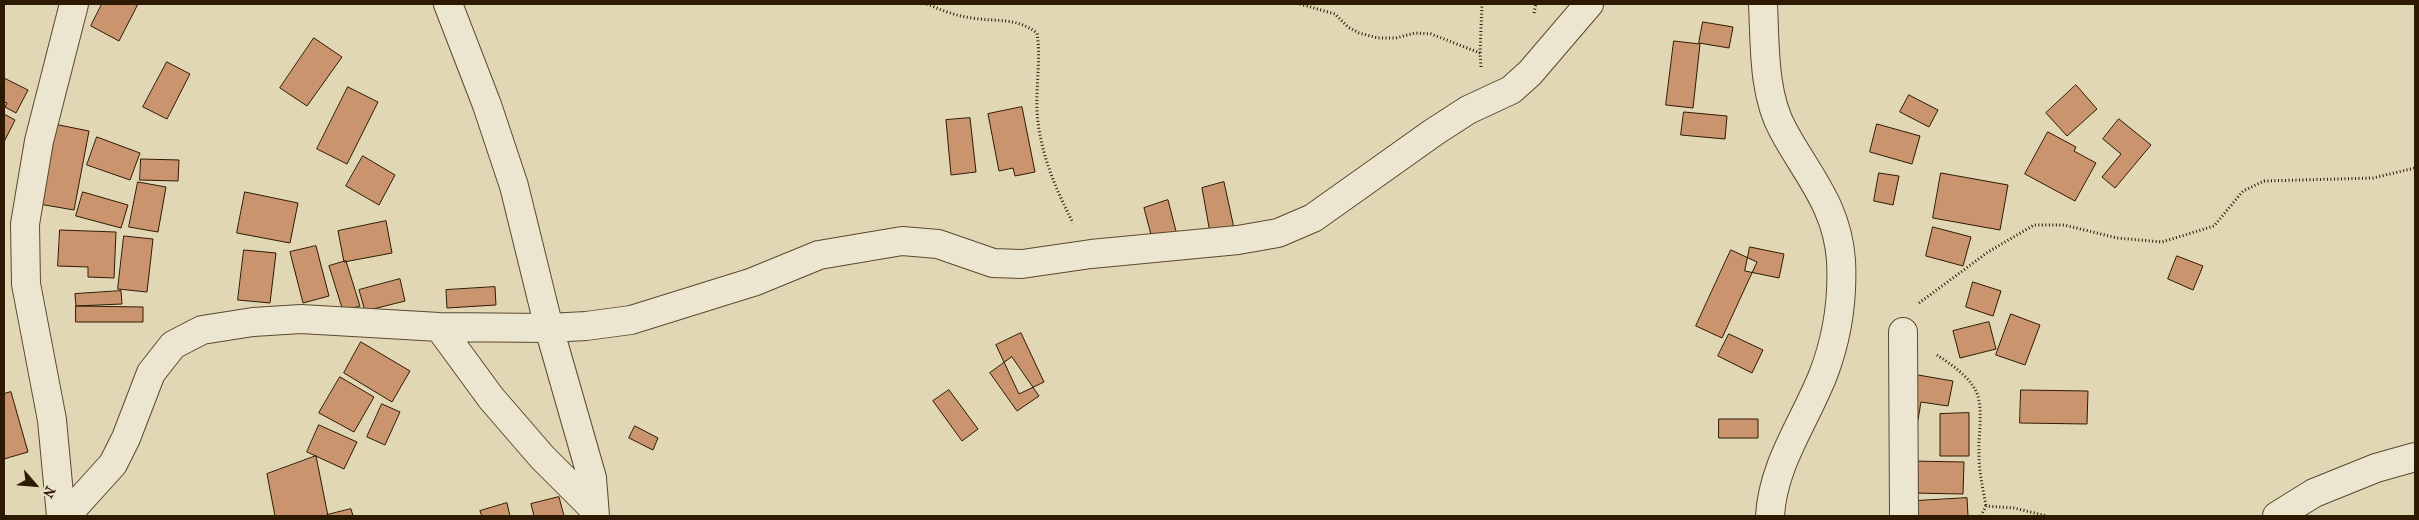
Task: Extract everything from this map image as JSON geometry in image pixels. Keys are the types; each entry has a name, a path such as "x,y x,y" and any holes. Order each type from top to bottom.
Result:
{"street":[{"path":"62,516 52,420 26,284 25,224 39,141 74,4"},
{"path":"448,4 487,105 514,186 549,328 592,478 595,512"},
{"path":"66,516 113,464 126,438 151,373 173,344 202,330 253,322 301,319 439,327 549,328 631,320 753,282 819,255 902,241 938,244 993,263 1022,264 1091,254 1184,247 1238,240 1278,232 1313,218 1434,132 1511,90 1530,72 1589,4"},
{"path":"1763,4 1771,95 1782,129 1814,179 1832,216 1841,259 1840,300 1834,341 1823,375 1780,469 1771,495 1770,516"},
{"path":"439,327 491,398 542,458 595,512"},
{"path":"1904,332 1904,516"},
{"path":"2277,516 2314,493 2376,468 2415,457"}],"path":[{"path":"927,4 942,11 972,18 1025,24 1037,33 1039,45 1036,74 1037,112 1043,154 1061,201 1091,254"},
{"path":"1300,4 1335,14 1348,27 1359,33 1378,38 1396,38 1415,33 1431,34 1480,53"},
{"path":"1482,4 1480,53 1485,103"},
{"path":"1981,516 1986,506 1979,455 1980,420 1978,396 1968,381 1955,368 1891,324 1988,252 2034,225 2064,225 2117,238 2162,242 2214,226 2243,191 2264,181 2374,178 2415,168"},
{"path":"1986,506 2014,508 2047,516"}],"building":[{"path":"102,4 138,4 119,41 91,26"},
{"path":"1703,22 1733,27 1729,48 1699,43"},
{"path":"314,38 342,57 307,106 280,88"},
{"path":"1674,41 1700,44 1693,108 1666,105"},
{"path":"167,62 190,74 167,119 143,107"},
{"path":"4,78 28,90 16,113 5,107 7,103 4,102"},
{"path":"2076,85 2097,109 2067,136 2046,113"},
{"path":"348,87 378,102 347,164 317,149"},
{"path":"1909,95 1938,110 1929,127 1900,112"},
{"path":"1022,107 1035,172 1015,176 1013,168 999,171 988,114"},
{"path":"1684,112 1727,116 1725,139 1681,135"},
{"path":"4,114 15,120 4,142"},
{"path":"970,118 976,172 951,175 946,120"},
{"path":"2119,119 2151,145 2115,188 2102,177 2121,154 2103,139"},
{"path":"54,124 89,131 74,210 39,204"},
{"path":"1877,124 1920,136 1912,164 1870,152"},
{"path":"2048,132 2076,147 2074,151 2096,163 2075,201 2025,174"},
{"path":"97,137 140,153 130,180 87,165"},
{"path":"363,156 395,175 379,205 346,186"},
{"path":"141,159 179,160 178,181 140,180"},
{"path":"1879,173 1899,176 1893,205 1874,201"},
{"path":"1941,173 2008,185 2000,230 1933,218"},
{"path":"138,182 166,187 158,232 129,227"},
{"path":"1224,182 1234,228 1210,233 1202,188"},
{"path":"83,192 128,205 121,228 76,216"},
{"path":"245,192 298,203 290,243 237,233"},
{"path":"1168,200 1177,235 1153,242 1144,208"},
{"path":"386,221 392,253 344,262 338,231"},
{"path":"1933,227 1971,237 1963,266 1926,256"},
{"path":"60,230 116,232 114,278 88,277 88,267 58,266"},
{"path":"124,236 153,239 147,292 118,289"},
{"path":"316,246 329,296 303,303 290,252"},
{"path":"1750,247 1784,254 1779,278 1745,271"},
{"path":"244,250 276,253 270,303 238,300"},
{"path":"1731,250 1757,262 1722,338 1696,326"},
{"path":"2177,256 2203,266 2193,290 2168,279"},
{"path":"346,261 360,306 343,311 329,266"},
{"path":"400,279 405,301 365,311 359,290"},
{"path":"1973,282 2001,291 1993,316 1966,307"},
{"path":"495,287 496,305 447,308 446,290"},
{"path":"121,291 122,304 76,306 75,294"},
{"path":"76,306 143,307 143,322 76,322"},
{"path":"2011,314 2040,325 2025,365 1996,355"},
{"path":"1989,322 1996,349 1960,358 1953,331"},
{"path":"1021,333 1044,382 1019,394 996,345"},
{"path":"1729,334 1763,350 1752,373 1718,356"},
{"path":"361,342 410,371 392,402 344,373"},
{"path":"1012,357 1039,396 1017,411 990,373"},
{"path":"1918,375 1953,381 1948,406 1921,402 1918,420 1910,419"},
{"path":"340,377 374,397 354,432 319,413"},
{"path":"949,390 978,429 962,441 933,401"},
{"path":"2021,390 2088,391 2087,424 2020,423"},
{"path":"11,392 28,452 4,459 4,394"},
{"path":"382,404 400,412 385,445 367,437"},
{"path":"1969,413 1969,456 1940,456 1940,414"},
{"path":"1719,419 1758,419 1758,438 1719,438"},
{"path":"319,425 357,442 344,469 307,452"},
{"path":"635,426 658,438 653,450 629,438"},
{"path":"316,456 328,516 275,516 267,474"},
{"path":"1912,461 1964,462 1963,494 1912,493"},
{"path":"559,497 564,516 534,516 531,504"},
{"path":"1967,498 1968,516 1916,516 1916,501"},
{"path":"507,503 510,516 482,516 480,511"},
{"path":"351,509 353,516 327,516 327,515"}]}
